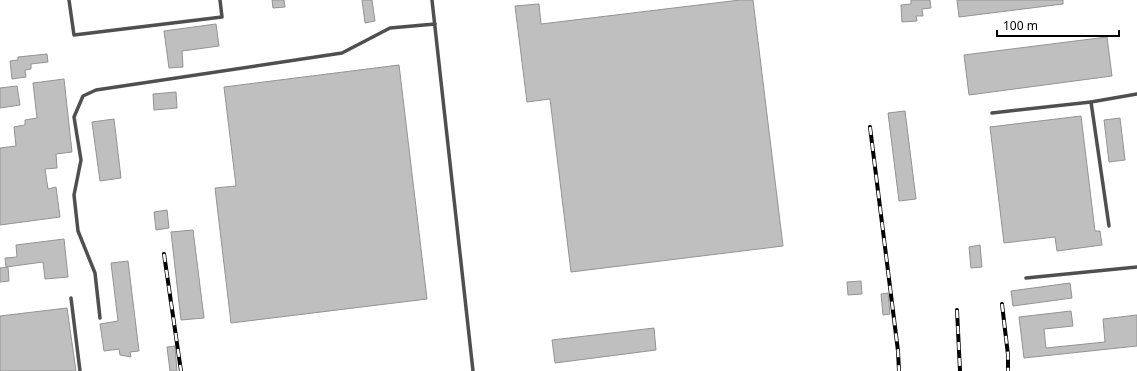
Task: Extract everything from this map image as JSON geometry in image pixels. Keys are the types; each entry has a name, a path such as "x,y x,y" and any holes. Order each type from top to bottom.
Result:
{"lane":[{"path":"69,0 74,35 222,17 220,0"},
{"path":"432,0 473,371"},
{"path":"100,318 95,272 78,230 74,194 81,160 74,117 83,96 96,90 342,53 390,28 435,24"},
{"path":"992,113 1091,102 1137,94"},
{"path":"1091,102 1109,226"},
{"path":"1026,278 1137,267"},
{"path":"71,298 80,371"}],"building":[{"path":"272,0 284,0 285,7 273,8"},
{"path":"362,0 372,0 375,21 365,23"},
{"path":"740,0 753,0 783,246 571,272 550,99 527,102 515,6 539,4 541,24"},
{"path":"911,0 930,0 931,8 922,9 923,16 916,16 917,21 902,22 901,5 911,4"},
{"path":"957,0 1063,0 1063,4 959,17"},
{"path":"216,24 219,46 182,51 183,67 169,68 164,31"},
{"path":"1107,37 1112,76 969,95 964,55"},
{"path":"47,54 48,62 31,64 31,69 25,70 26,77 12,79 10,61 18,60 18,57"},
{"path":"399,65 427,299 231,323 215,188 236,186 224,87"},
{"path":"64,79 72,152 56,154 57,168 45,169 48,189 56,187 60,217 0,225 0,148 16,146 14,127 25,125 25,120 37,118 33,83"},
{"path":"17,86 20,105 0,108 0,88"},
{"path":"176,92 177,108 154,110 153,94"},
{"path":"905,111 916,199 899,201 888,113"},
{"path":"1081,116 1095,231 1100,231 1102,245 1057,251 1055,237 1004,243 990,127"},
{"path":"1120,118 1125,160 1109,162 1104,120"},
{"path":"114,119 121,178 100,181 92,122"},
{"path":"167,210 169,228 156,230 154,212"},
{"path":"193,230 204,318 181,320 171,232"},
{"path":"64,239 68,277 45,279 43,262 6,267 5,258 17,257 16,245"},
{"path":"980,245 982,267 971,268 969,247"},
{"path":"128,261 139,351 130,352 131,357 120,355 119,349 104,351 100,324 118,321 111,263"},
{"path":"8,267 9,281 0,282 0,268"},
{"path":"861,281 862,294 848,295 847,282"},
{"path":"1070,283 1072,298 1013,306 1011,291"},
{"path":"888,293 890,314 883,315 881,294"},
{"path":"67,308 76,371 0,371 0,316"},
{"path":"1071,311 1073,326 1044,329 1046,348 1105,342 1103,319 1137,315 1137,346 1024,358 1019,317"},
{"path":"654,328 656,350 555,363 552,340"},
{"path":"175,346 177,371 170,371 167,347"}],"railway":[{"path":"870,127 898,351 899,371"},
{"path":"164,254 181,371"},
{"path":"1002,304 1008,355 1008,371"},
{"path":"957,310 960,371"}]}
